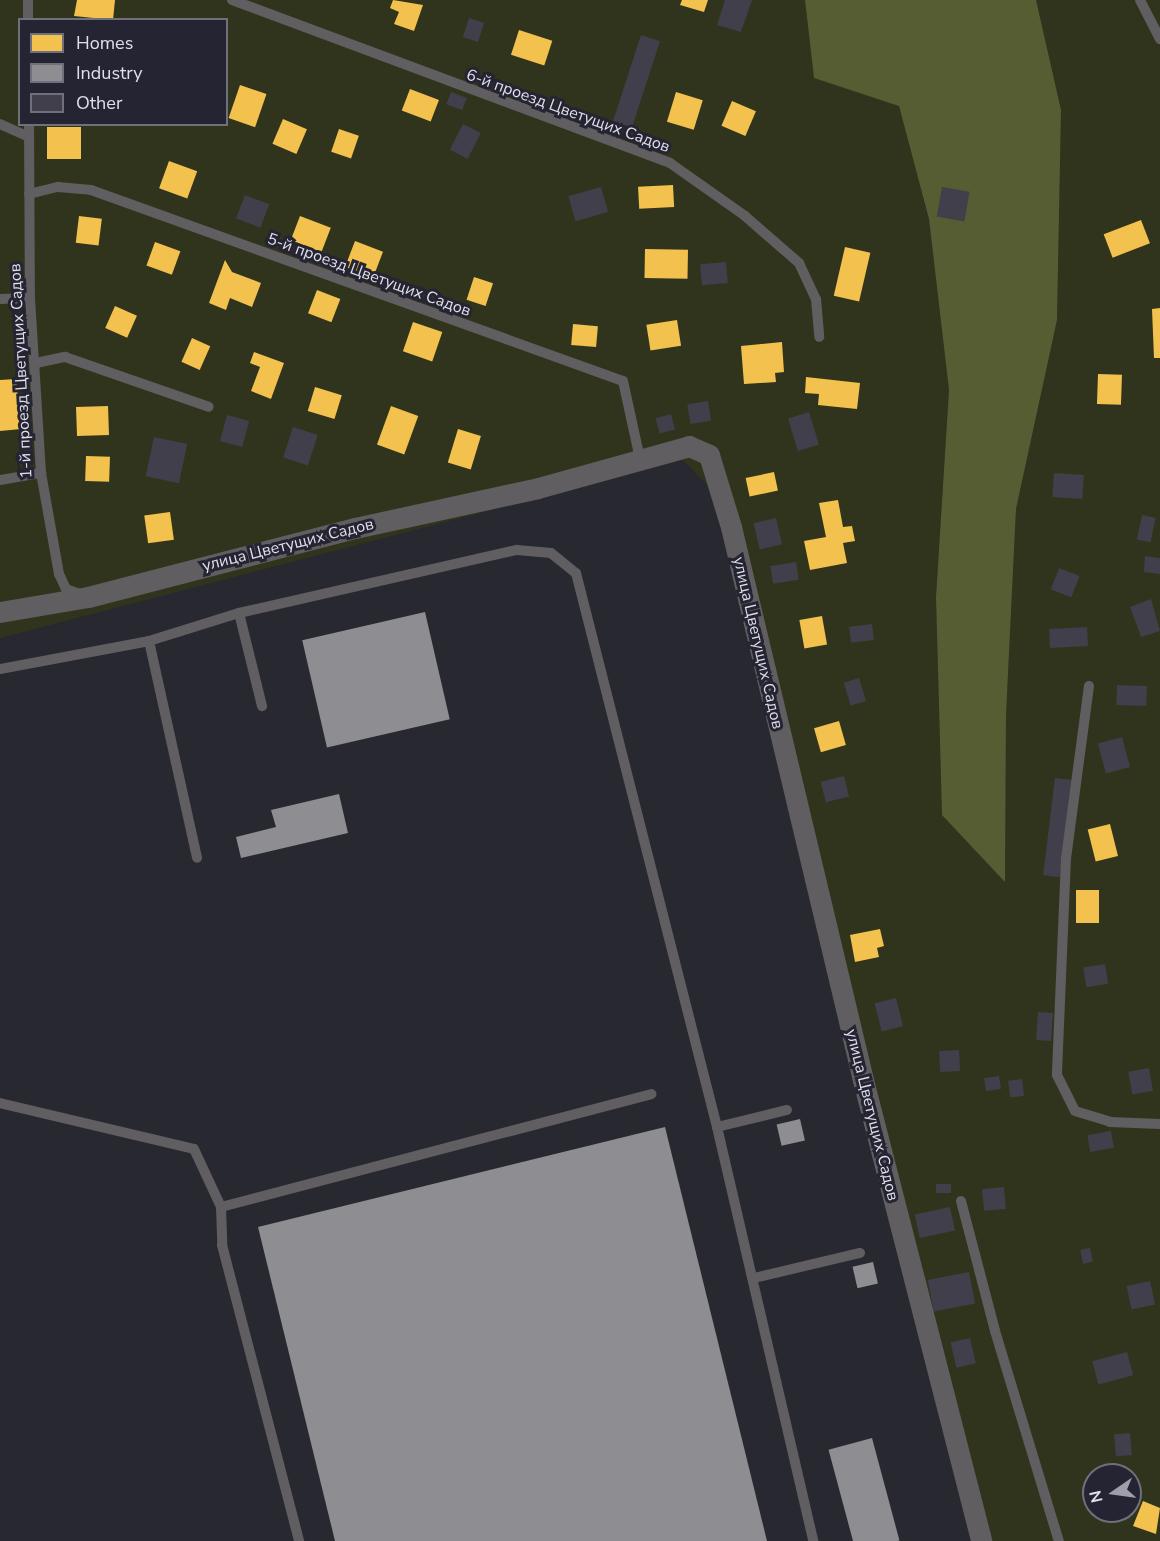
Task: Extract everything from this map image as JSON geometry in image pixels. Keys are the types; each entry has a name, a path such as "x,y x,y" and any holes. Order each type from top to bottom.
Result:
{"street":[{"name":"улица Цветущих Садов","path":"0,612 88,597 355,528 538,488 689,446 710,455 718,475 863,1080 981,1541"}],"lane":[{"path":"28,0 28,18"},
{"name":"6-й проезд Цветущих Садов","path":"232,0 670,163 745,216 799,263 816,299 819,337"},
{"path":"1140,0 1160,39"},
{"path":"0,124 29,137"},
{"name":"1-й проезд Цветущих Садов","path":"29,126 30,298 36,363 40,473 59,574 66,589 88,597"},
{"name":"5-й проезд Цветущих Садов","path":"29,194 58,187 91,190 623,381 640,459"},
{"path":"0,298 30,298"},
{"path":"36,363 65,357 209,407"},
{"path":"0,480 40,473"},
{"path":"0,669 149,641 239,614 517,550 551,553 576,573 754,1278 813,1541"},
{"path":"239,614 262,706"},
{"path":"149,641 197,858"},
{"path":"1089,686 1066,858 1057,1074 1075,1111 1110,1122 1160,1124"},
{"path":"221,1208 651,1094"},
{"path":"0,1103 194,1149 221,1208 222,1245 298,1541"},
{"path":"717,1127 787,1110"},
{"path":"961,1201 995,1331 1059,1541"},
{"path":"754,1278 860,1253"}],"green space":[{"path":"0,0 805,0 814,78 899,105 929,219 949,390 936,597 942,814 1005,881 1006,715 1016,509 1057,320 1061,111 1036,0 1160,0 1160,1541 977,1541 721,499 683,460 0,638"},
{"path":"805,0 1036,0 1061,110 1057,320 1016,509 1006,715 1005,882 942,815 936,597 949,390 929,219 899,106 814,78"}],"building: Homes":[{"path":"77,0 115,0 113,18 74,16"},
{"path":"393,0 423,5 414,31 394,24 399,12 390,8"},
{"path":"682,0 708,0 704,12 680,5"},
{"path":"519,30 552,41 544,66 511,55"},
{"path":"240,85 266,94 255,127 229,118"},
{"path":"410,89 439,100 431,122 402,110"},
{"path":"676,92 703,100 694,130 667,122"},
{"path":"732,101 756,111 745,136 721,126"},
{"path":"283,119 307,129 296,154 272,144"},
{"path":"47,127 81,127 81,159 47,159"},
{"path":"339,129 359,136 351,159 331,152"},
{"path":"169,161 197,171 187,199 159,188"},
{"path":"673,185 674,207 639,209 638,187"},
{"path":"79,216 102,219 99,246 76,243"},
{"path":"300,216 331,228 321,252 291,240"},
{"path":"1141,220 1150,243 1113,258 1104,234"},
{"path":"355,241 383,252 373,278 345,267"},
{"path":"155,242 180,251 172,275 146,265"},
{"path":"845,247 870,253 859,302 834,296"},
{"path":"645,249 688,250 687,279 644,278"},
{"path":"225,260 232,272 261,283 252,307 230,298 226,310 209,303"},
{"path":"474,277 493,283 486,306 467,300"},
{"path":"317,290 340,299 331,322 308,313"},
{"path":"115,306 137,316 127,338 105,328"},
{"path":"1160,308 1160,358 1154,358 1152,309"},
{"path":"677,320 681,346 650,351 646,325"},
{"path":"413,322 442,332 432,361 403,351"},
{"path":"573,324 598,326 596,347 571,345"},
{"path":"192,338 210,346 200,370 181,362"},
{"path":"782,342 784,372 775,373 776,382 744,384 741,346"},
{"path":"254,352 284,363 271,399 251,391 260,367 250,363"},
{"path":"1098,374 1122,375 1121,405 1097,404"},
{"path":"806,377 860,383 857,409 818,405 819,394 805,393"},
{"path":"16,379 21,429 0,431 0,380"},
{"path":"315,387 342,395 334,419 308,411"},
{"path":"108,406 109,435 77,436 76,407"},
{"path":"391,406 418,416 404,454 377,445"},
{"path":"458,429 481,436 471,469 448,462"},
{"path":"86,456 110,457 109,482 85,481"},
{"path":"774,472 778,491 750,497 746,478"},
{"path":"838,500 843,527 852,526 855,541 843,543 847,563 810,570 804,541 826,537 819,503"},
{"path":"170,512 174,540 148,543 144,516"},
{"path":"822,616 827,645 804,649 799,620"},
{"path":"839,721 846,745 821,752 814,728"},
{"path":"1110,824 1118,856 1096,862 1088,830"},
{"path":"1076,890 1099,890 1099,923 1076,923"},
{"path":"880,929 884,946 877,948 879,957 855,962 850,935"},
{"path":"1143,1501 1160,1508 1156,1534 1133,1526 1134,1523 1142,1523"}],"building: Industry":[{"path":"425,612 450,719 327,748 302,640"},
{"path":"339,794 348,833 241,858 236,837 276,827 271,810"},
{"path":"800,1119 805,1140 782,1146 777,1124"},
{"path":"665,1127 767,1541 335,1541 258,1227"},
{"path":"873,1262 878,1283 857,1288 853,1267"},
{"path":"872,1438 899,1540 853,1541 829,1450"}],"building: Other":[{"path":"725,0 752,0 741,32 717,25"},
{"path":"469,18 484,23 478,42 463,37"},
{"path":"641,35 660,41 630,132 611,126"},
{"path":"451,92 467,98 462,110 446,104"},
{"path":"463,124 481,133 468,159 450,150"},
{"path":"601,187 608,212 575,221 568,196"},
{"path":"942,187 970,192 964,221 937,217"},
{"path":"245,195 269,204 260,228 236,218"},
{"path":"726,262 728,283 702,285 700,264"},
{"path":"708,401 711,421 690,424 687,404"},
{"path":"809,412 819,445 798,451 788,418"},
{"path":"671,414 675,429 660,434 656,418"},
{"path":"227,415 249,421 242,447 220,441"},
{"path":"293,427 318,435 308,465 283,457"},
{"path":"154,437 187,444 179,483 146,476"},
{"path":"1054,473 1084,475 1082,499 1052,497"},
{"path":"1142,515 1156,518 1150,542 1137,539"},
{"path":"776,518 782,544 760,549 754,523"},
{"path":"1145,556 1160,558 1160,574 1144,572"},
{"path":"796,562 799,580 773,584 770,566"},
{"path":"1059,568 1080,576 1071,597 1051,589"},
{"path":"1151,599 1160,631 1141,637 1130,607"},
{"path":"872,624 874,640 851,643 849,627"},
{"path":"1087,627 1088,646 1050,648 1049,629"},
{"path":"859,678 866,701 851,706 844,683"},
{"path":"1117,685 1147,686 1146,706 1116,705"},
{"path":"1122,737 1130,767 1106,773 1098,743"},
{"path":"844,776 849,796 826,802 821,782"},
{"path":"1055,778 1072,780 1060,877 1043,875"},
{"path":"1105,964 1108,984 1086,987 1083,967"},
{"path":"896,998 903,1026 882,1031 875,1003"},
{"path":"1038,1012 1053,1013 1051,1041 1036,1040"},
{"path":"959,1050 960,1071 940,1072 939,1051"},
{"path":"1149,1068 1153,1091 1132,1094 1128,1072"},
{"path":"999,1076 1001,1089 986,1091 984,1078"},
{"path":"1022,1079 1024,1096 1010,1098 1008,1081"},
{"path":"1111,1131 1114,1148 1090,1152 1087,1135"},
{"path":"936,1184 951,1184 951,1193 936,1193"},
{"path":"1004,1187 1006,1209 984,1211 982,1189"},
{"path":"950,1207 955,1230 920,1238 915,1214"},
{"path":"1090,1248 1093,1262 1083,1264 1080,1250"},
{"path":"969,1272 975,1303 934,1311 928,1280"},
{"path":"1150,1281 1155,1304 1132,1309 1127,1286"},
{"path":"970,1338 976,1363 956,1368 951,1342"},
{"path":"1127,1352 1133,1375 1098,1384 1092,1361"},
{"path":"1130,1433 1132,1455 1116,1456 1114,1434"}]}
